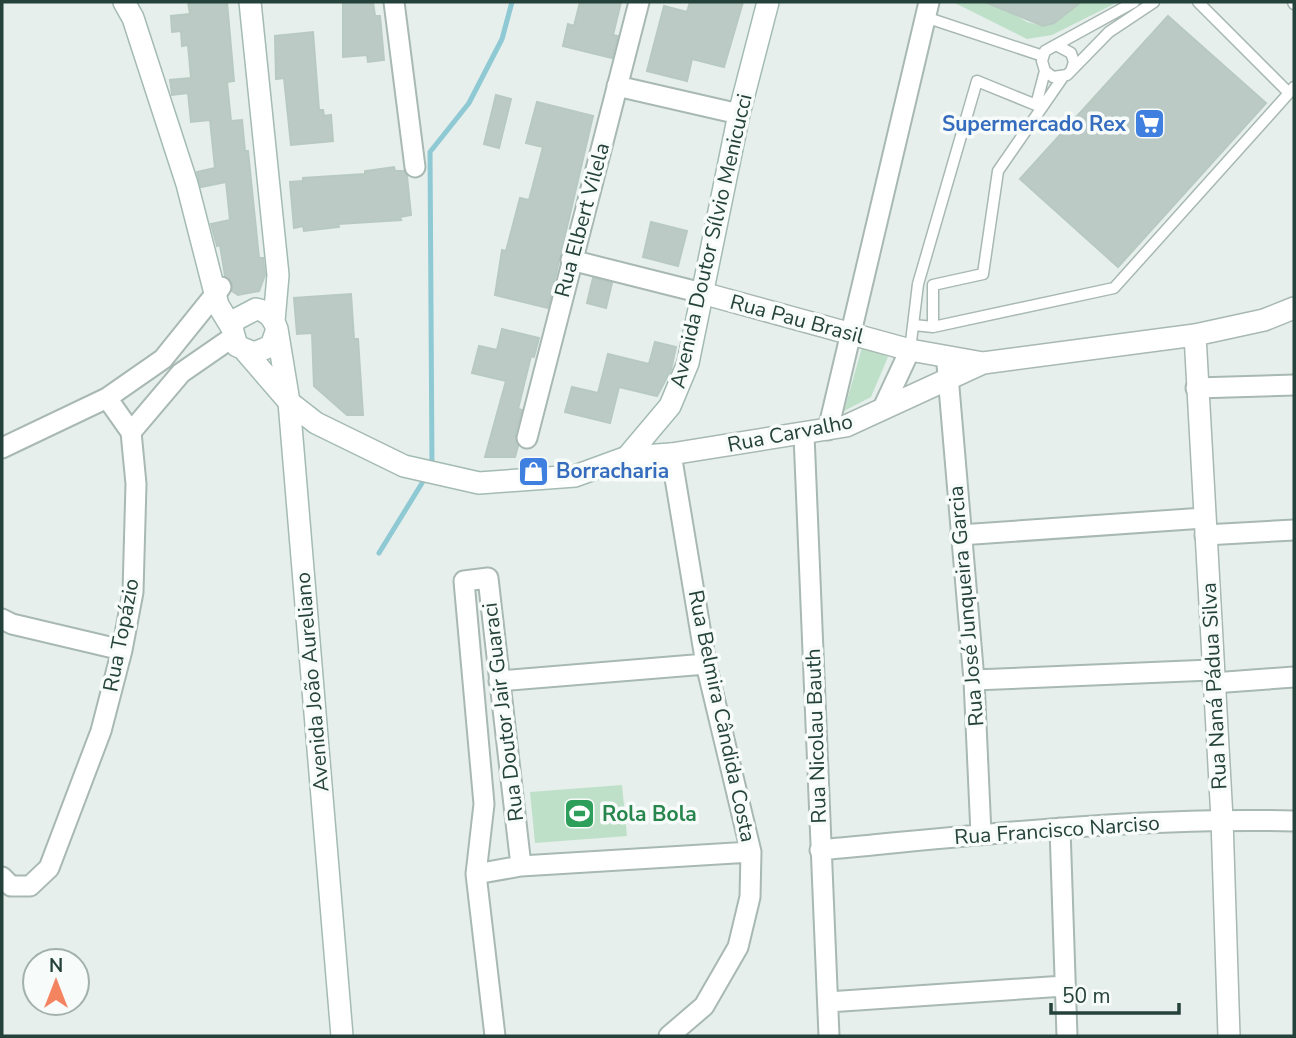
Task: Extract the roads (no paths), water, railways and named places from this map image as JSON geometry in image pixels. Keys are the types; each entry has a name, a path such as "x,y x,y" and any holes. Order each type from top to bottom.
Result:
{"main road":[{"path":"124,2 133,18 187,184 217,286 221,313 242,328 289,402 316,423 404,467 479,483 575,476 627,457"},
{"name":"Avenida João Aureliano","path":"250,2 278,275 276,325 289,402 342,1036"},
{"name":"Avenida Doutor Sílvio Menicucci","path":"627,457 677,394 688,363 739,114 768,2"},
{"path":"242,328 278,275"},
{"name":"Rua Pau Brasil","path":"702,293 910,350 948,368 1195,335 1264,320 1294,308"},
{"path":"269,314 276,325 271,346 254,353 242,328 269,314"},
{"name":"Rua Naná Pádua Silva","path":"1195,335 1222,819 1230,1036"},
{"name":"Rua Carvalho","path":"627,457 671,454 828,430 882,410 948,368"}],"street":[{"path":"394,2 415,167"},
{"name":"Rua Elbert Vilela","path":"527,438 639,2"},
{"path":"828,430 853,335 927,9"},
{"path":"617,86 739,114"},
{"name":"Rua Pau Brasil","path":"571,260 702,293"},
{"path":"2,448 107,398 163,359 217,286"},
{"path":"107,398 131,432 181,373 242,328"},
{"path":"882,410 910,350"},
{"path":"163,359 181,373"},
{"name":"Rua José Junqueira Garcia","path":"948,368 974,680 981,834"},
{"path":"1196,388 1294,385"},
{"name":"Rua Topázio","path":"2,877 11,886 30,886 49,868 101,731 122,650 133,592 136,484 131,432"},
{"name":"Rua Nicolau Bauth","path":"803,435 829,1036"},
{"name":"Rua Belmira Cândida Costa","path":"669,1036 704,1006 738,947 750,897 751,852 706,664 671,454"},
{"path":"960,536 1204,526 1294,530"},
{"name":"Rua Doutor Jair Guaraci","path":"495,1036 475,874 484,804 464,580 488,578 521,866"},
{"path":"2,618 12,624 122,650"},
{"path":"499,681 706,664"},
{"path":"974,680 1294,677"},
{"name":"Rua Francisco Narciso","path":"820,850 1060,828 1222,819 1294,821"},
{"path":"1060,828 1067,1036"},
{"path":"475,874 521,866 751,852"},
{"path":"828,1002 1064,986"}],"lane":[{"path":"910,350 918,284 977,81 1036,105 1045,71 1043,56 1047,49 1058,46 1134,2"},
{"path":"1045,71 1053,77 1067,74 1109,32 1154,2"},
{"path":"914,325 933,327 1114,288 1292,90 1198,2"},
{"path":"927,9 1043,56"},
{"path":"933,327 933,285 983,274 998,171 1074,62 1071,52 1058,46"}],"waterway":[{"path":"432,467 430,152 469,103 502,39 512,2"},
{"path":"379,553 427,475"}],"place":[{"name":"Supermercado Rex","path":"1149,124"},
{"name":"Borracharia","path":"533,471"},
{"name":"Rola Bola","path":"579,814"}]}
